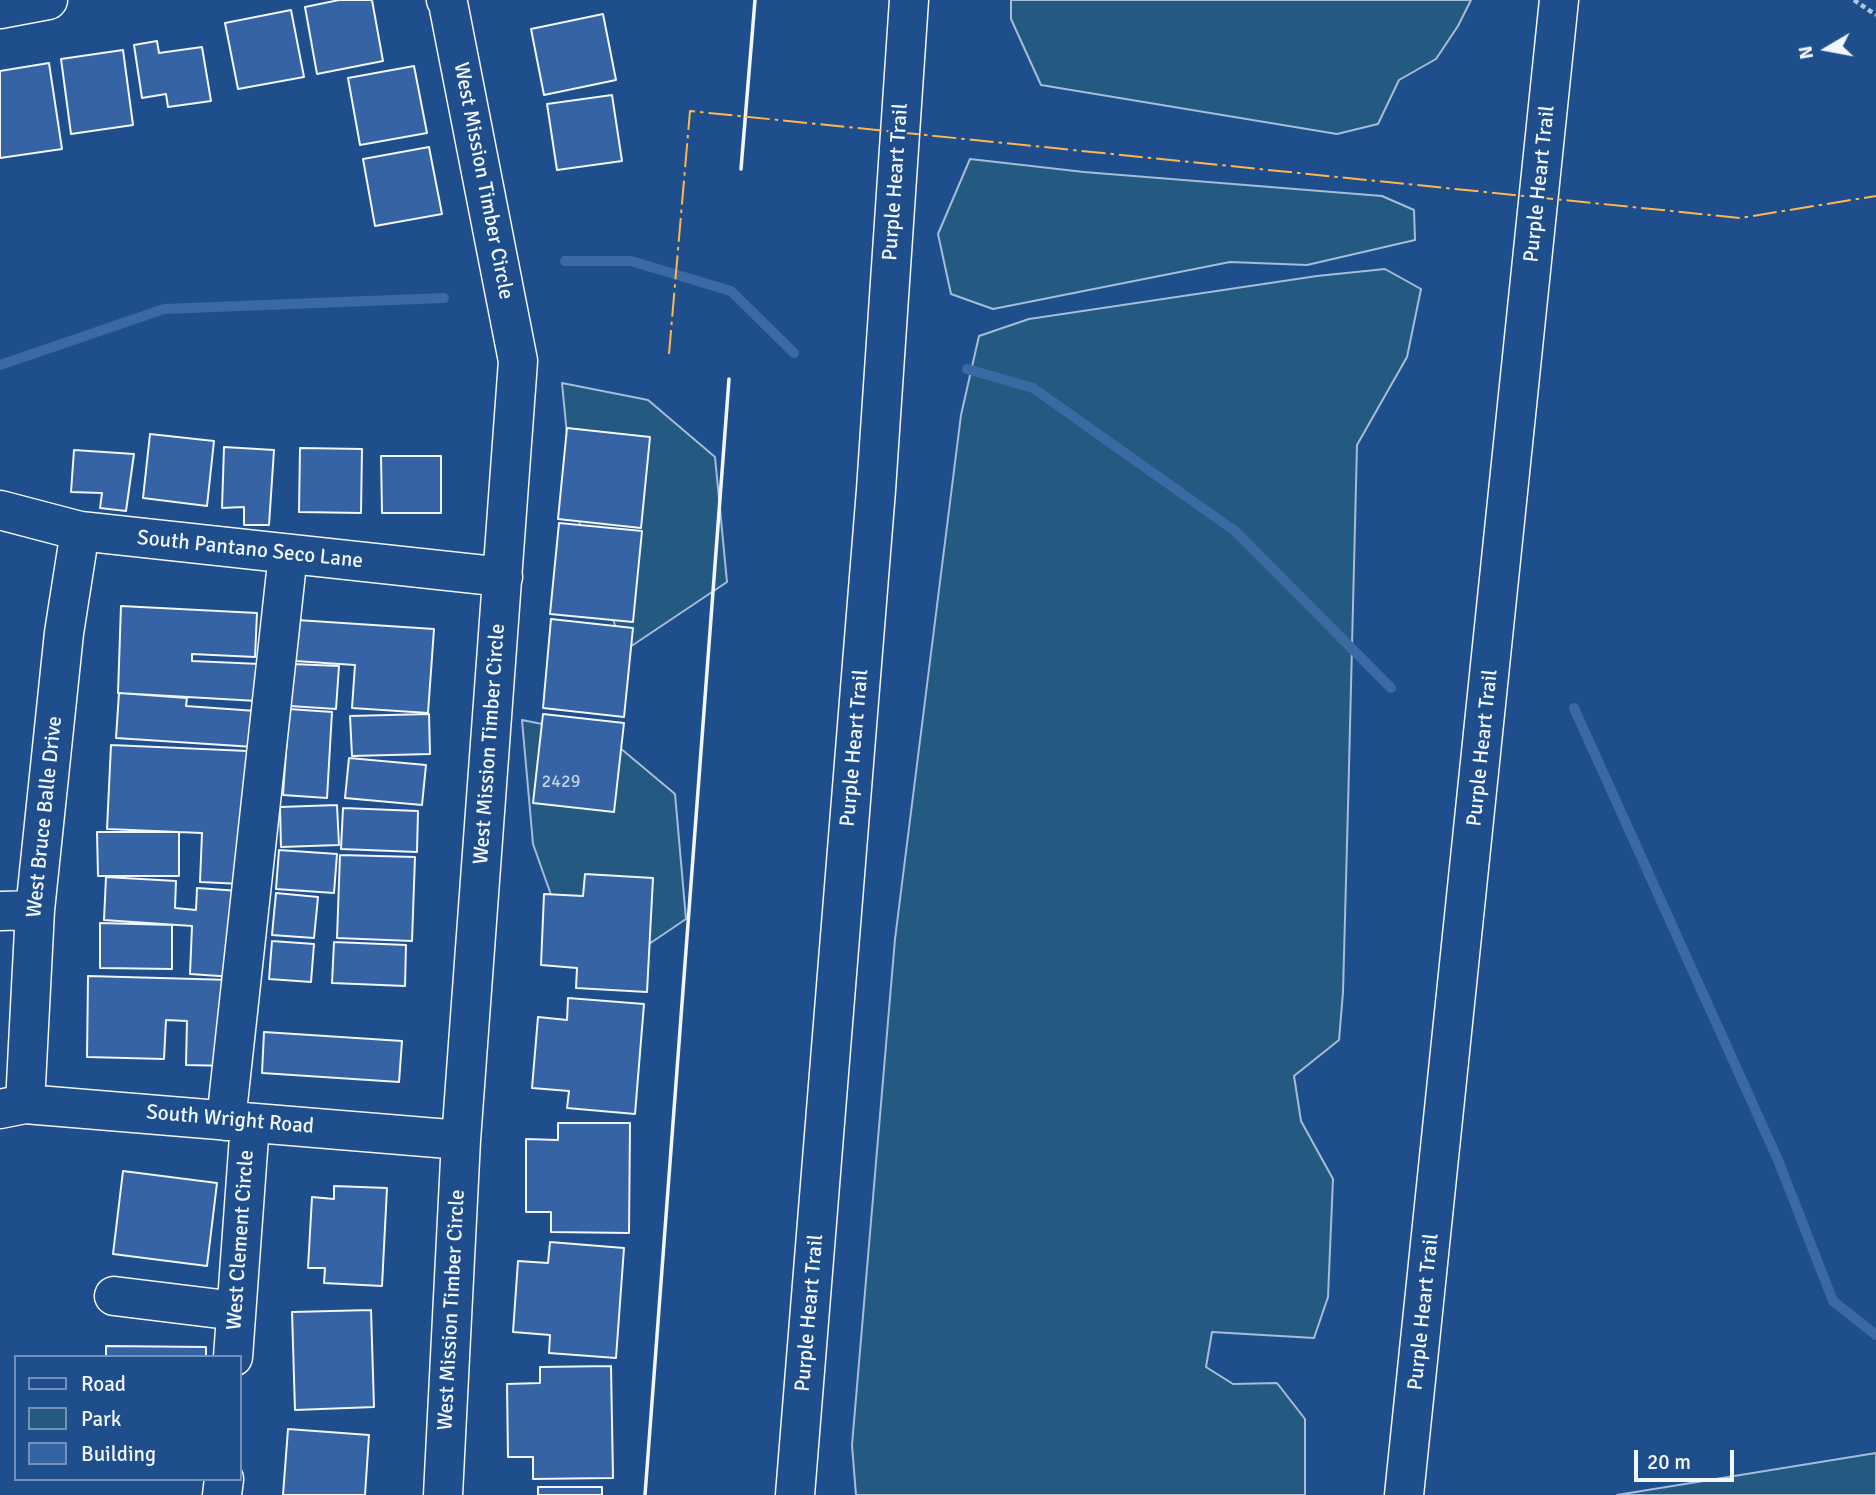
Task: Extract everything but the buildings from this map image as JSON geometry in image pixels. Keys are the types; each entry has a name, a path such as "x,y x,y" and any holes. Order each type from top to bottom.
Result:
{"main road":[{"path":"0,9 48,0"},
{"name":"West Mission Timber Circle","path":"443,1495 461,1140 518,361 449,3 446,0"},
{"name":"Purple Heart Trail","path":"795,1495 876,490 909,0"},
{"name":"Purple Heart Trail","path":"1405,1495 1559,0"},
{"name":"South Pantano Seco Lane","path":"0,510 80,531 503,577"},
{"name":"West Bruce Balle Drive","path":"12,1106 17,911 80,531"},
{"name":"West Clement Circle","path":"233,1355 238,1122 288,554"},
{"name":"South Wright Road","path":"12,1106 461,1140"},
{"path":"114,1296 236,1311"}],"path":[{"path":"1854,0 1876,15"}],"green space":[{"path":"1011,0 1471,0 1436,59 1399,80 1378,124 1337,134 1041,85 1011,19"},
{"path":"970,159 1084,172 1382,196 1414,210 1415,240 1307,265 1230,262 993,309 951,294 938,234"},
{"path":"1385,269 1421,289 1407,357 1357,445 1343,992 1339,1040 1294,1076 1301,1121 1333,1179 1328,1297 1314,1338 1212,1332 1206,1367 1233,1384 1277,1383 1305,1419 1305,1495 856,1495 852,1445 895,939 961,415 979,336 1029,319 1317,276"},
{"path":"562,383 648,400 715,457 727,582 624,651 574,507"},
{"path":"522,720 607,737 675,794 686,919 584,988 533,844"},
{"path":"1876,1453 1876,1495 1617,1495"}],"waterway":[{"path":"565,261 631,261 731,291 794,353"},
{"path":"0,365 164,309 444,298"},
{"path":"967,369 1033,388 1235,531 1391,688"},
{"path":"1574,708 1778,1160 1833,1301 1876,1335"}],"wall":[{"path":"741,169 755,0"},
{"path":"645,1495 729,379"}],"power":[{"path":"669,354 690,111 1740,218 1876,196"}]}
